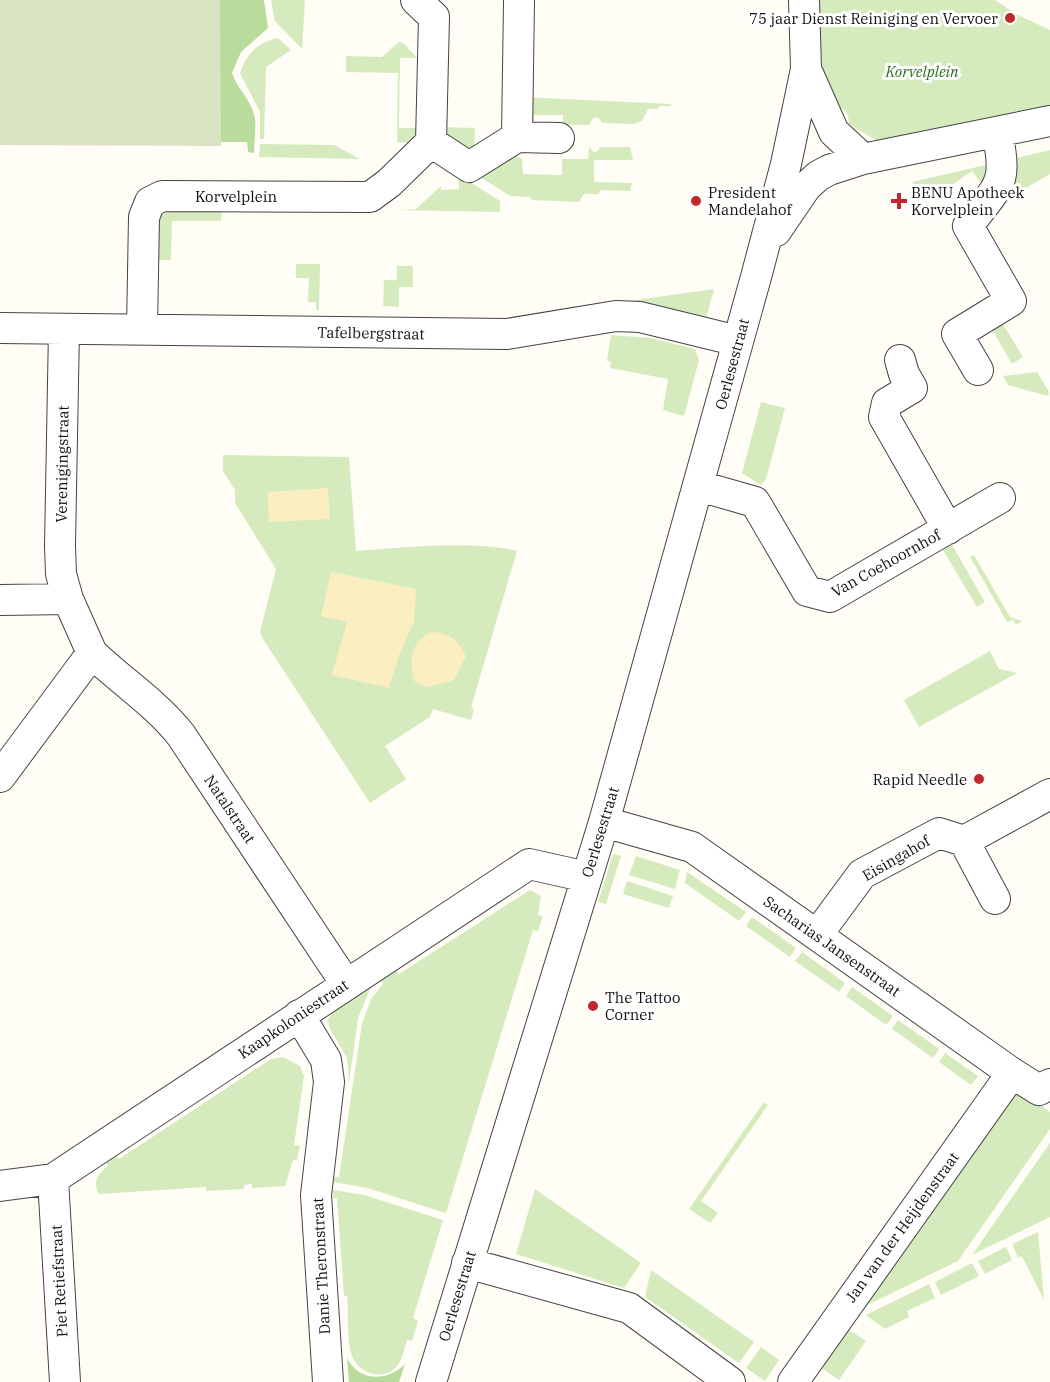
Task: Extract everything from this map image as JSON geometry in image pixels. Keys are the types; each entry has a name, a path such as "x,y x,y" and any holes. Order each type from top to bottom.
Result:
{"street":[{"path":"416,0 434,17 431,142 469,167 517,137 559,138"},
{"path":"517,137 519,0"},
{"path":"756,277 788,154 806,69 804,0"},
{"path":"806,69 834,132 862,159"},
{"path":"756,277 772,238 806,187 829,170 862,159 1050,121"},
{"path":"978,370 957,334 1011,301 968,226 1002,179 1004,163 997,133"},
{"name":"Korvelplein","path":"142,329 144,217 150,202 162,196 370,197 398,176 431,142"},
{"name":"Oerlesestraat","path":"431,1382 604,822 756,277"},
{"name":"Tafelbergstraat","path":"0,328 507,334 616,316 640,317 738,340"},
{"name":"Verenigingstraat","path":"64,329 61,574 68,599 92,653"},
{"name":"Van Coehoornhof","path":"900,360 904,374 912,388 887,403 884,417 948,529"},
{"name":"Van Coehoornhof","path":"699,486 755,502 807,591 830,597 1000,498"},
{"path":"0,600 68,599"},
{"path":"4,759 92,653"},
{"name":"Natalstraat","path":"92,653 120,680 170,721 181,735 346,984"},
{"path":"994,899 964,841 1050,794"},
{"name":"Sacharias Jansenstraat","path":"604,822 692,847 1012,1073 1039,1090 1050,1084"},
{"name":"Eisingahof","path":"817,935 862,874 939,833 964,841"},
{"name":"Kaapkoloniestraat","path":"0,1186 53,1179 529,864 587,877"},
{"name":"Danie Theronstraat","path":"299,1015 326,1060 329,1082 316,1196 328,1382"},
{"name":"Jan van der Heijdenstraat","path":"793,1382 1012,1073"},
{"name":"Piet Retiefstraat","path":"53,1179 65,1382"},
{"path":"467,1263 629,1308 730,1382"}],"green space":[{"path":"0,0 220,0 221,146 0,145"},
{"path":"218,0 264,0 268,28 241,52 232,73 254,114 254,153 248,152 247,142 216,142"},
{"path":"271,0 305,0 302,49 275,21"},
{"name":"Korvelplein","path":"811,0 995,0 1016,14 1050,30 1050,110 879,142 849,124 848,115 842,108 837,112 820,71"},
{"path":"278,38 291,50 266,67 264,139 260,139 260,112 240,73 254,50 264,42"},
{"path":"399,42 403,43 417,58 400,58 399,128 417,128 413,143 397,142 398,73 346,72 346,56 382,57"},
{"path":"520,97 671,104 671,106 648,109 642,121 634,124 602,123 599,118 594,117 589,125 563,125 563,115 534,115 533,135"},
{"path":"441,127 475,128 474,152 445,137"},
{"path":"260,144 334,145 360,159 259,157"},
{"path":"589,147 595,153 601,147 630,147 633,160 594,160 594,182 632,183 630,191 600,190 599,194 584,194 579,202 531,200 531,197 510,196 477,175 516,155 522,159 523,174 562,175 562,159 588,159"},
{"path":"1050,150 1050,174 1003,201 1017,176 1017,158"},
{"path":"990,164 982,184 972,171 926,203 912,182"},
{"path":"459,175 500,201 500,212 398,210 416,209 441,186 441,190 459,189"},
{"path":"222,210 221,221 172,221 171,260 155,260 159,211"},
{"path":"296,264 320,264 319,310 316,310 316,302 308,302 309,278 296,278"},
{"path":"397,266 413,266 413,287 399,287 399,307 383,306 384,280 397,280"},
{"path":"714,289 706,319 622,302"},
{"path":"998,316 1023,357 1012,364 988,322"},
{"path":"611,335 651,338 695,349 699,360 684,416 663,410 668,379 610,368 611,362 607,361"},
{"path":"1037,372 1049,392 1048,396 1008,385 1003,376"},
{"path":"761,402 785,408 766,479 761,485 742,473"},
{"path":"223,455 349,457 356,551 459,545 517,551 472,704 471,708 474,709 471,720 433,709 430,717 385,746 406,779 370,803 260,632 276,569 235,503 235,490 223,471"},
{"path":"948,538 985,602 977,607 939,543"},
{"path":"974,555 1010,617 1022,621 1016,625 1013,620 1007,622 970,557"},
{"path":"990,651 999,669 1017,673 919,727 904,700"},
{"path":"613,854 621,856 606,904 598,902"},
{"path":"636,856 680,870 675,889 629,875"},
{"path":"687,872 746,912 739,921 685,883"},
{"path":"627,881 673,896 669,908 623,894"},
{"path":"530,890 541,896 538,915 543,916 538,931 533,930 446,1213 367,1188 334,1182 334,1177 339,1177 362,1024 371,999 383,984 382,980 396,971 399,974"},
{"path":"752,917 796,948 790,957 746,926"},
{"path":"802,952 845,983 839,992 795,961"},
{"path":"371,987 358,1018 349,1083 347,1058 329,1027 328,1019 332,1013"},
{"path":"852,987 893,1016 886,1025 846,996"},
{"path":"898,1020 939,1049 933,1058 892,1029"},
{"path":"945,1053 978,1076 971,1085 939,1062"},
{"path":"283,1057 300,1066 304,1076 294,1145 300,1146 297,1160 293,1160 285,1186 252,1188 252,1184 244,1185 244,1189 206,1191 206,1187 99,1194 96,1182 101,1172 108,1166 105,1162 115,1155 119,1159 271,1059"},
{"path":"1022,1091 1050,1112 1050,1129 958,1261 861,1308 1005,1095"},
{"path":"764,1102 768,1105 701,1201 718,1213 710,1223 689,1209"},
{"path":"1050,1143 1050,1217 972,1255"},
{"path":"535,1189 641,1263 624,1288 516,1254"},
{"path":"333,1190 364,1195 443,1220 413,1318 418,1321 412,1341 407,1340 399,1363 388,1373 370,1373 359,1366 352,1356 348,1334 347,1296 344,1296 337,1198 333,1198"},
{"path":"1038,1232 1044,1300 1025,1262 1021,1256 1018,1258 1012,1244"},
{"path":"1006,1247 1012,1260 985,1274 978,1261"},
{"path":"972,1263 979,1276 941,1295 935,1282"},
{"path":"651,1270 754,1342 739,1363 645,1297"},
{"path":"929,1284 935,1298 907,1311 909,1317 885,1329 866,1315"},
{"path":"843,1326 866,1341 839,1380 817,1365"},
{"path":"761,1347 779,1360 765,1381 746,1368"},
{"path":"347,1358 359,1372 374,1377 390,1374 405,1364 399,1382 349,1382"}],"sand":[{"path":"328,488 330,519 269,522 268,492"},
{"path":"331,572 416,589 414,622 399,655 389,688 332,675 347,622 321,616"},
{"path":"430,632 448,635 459,645 466,656 454,680 427,687 414,681 412,659 418,642"}],"place":[{"name":"75 jaar Dienst Reiniging en Vervoer","path":"1010,18"},
{"name":"President Mandelahof","path":"696,201"},
{"name":"BENU Apotheek Korvelplein","path":"899,201"},
{"name":"Rapid Needle","path":"979,779"},
{"name":"The Tattoo Corner","path":"593,1006"}]}
